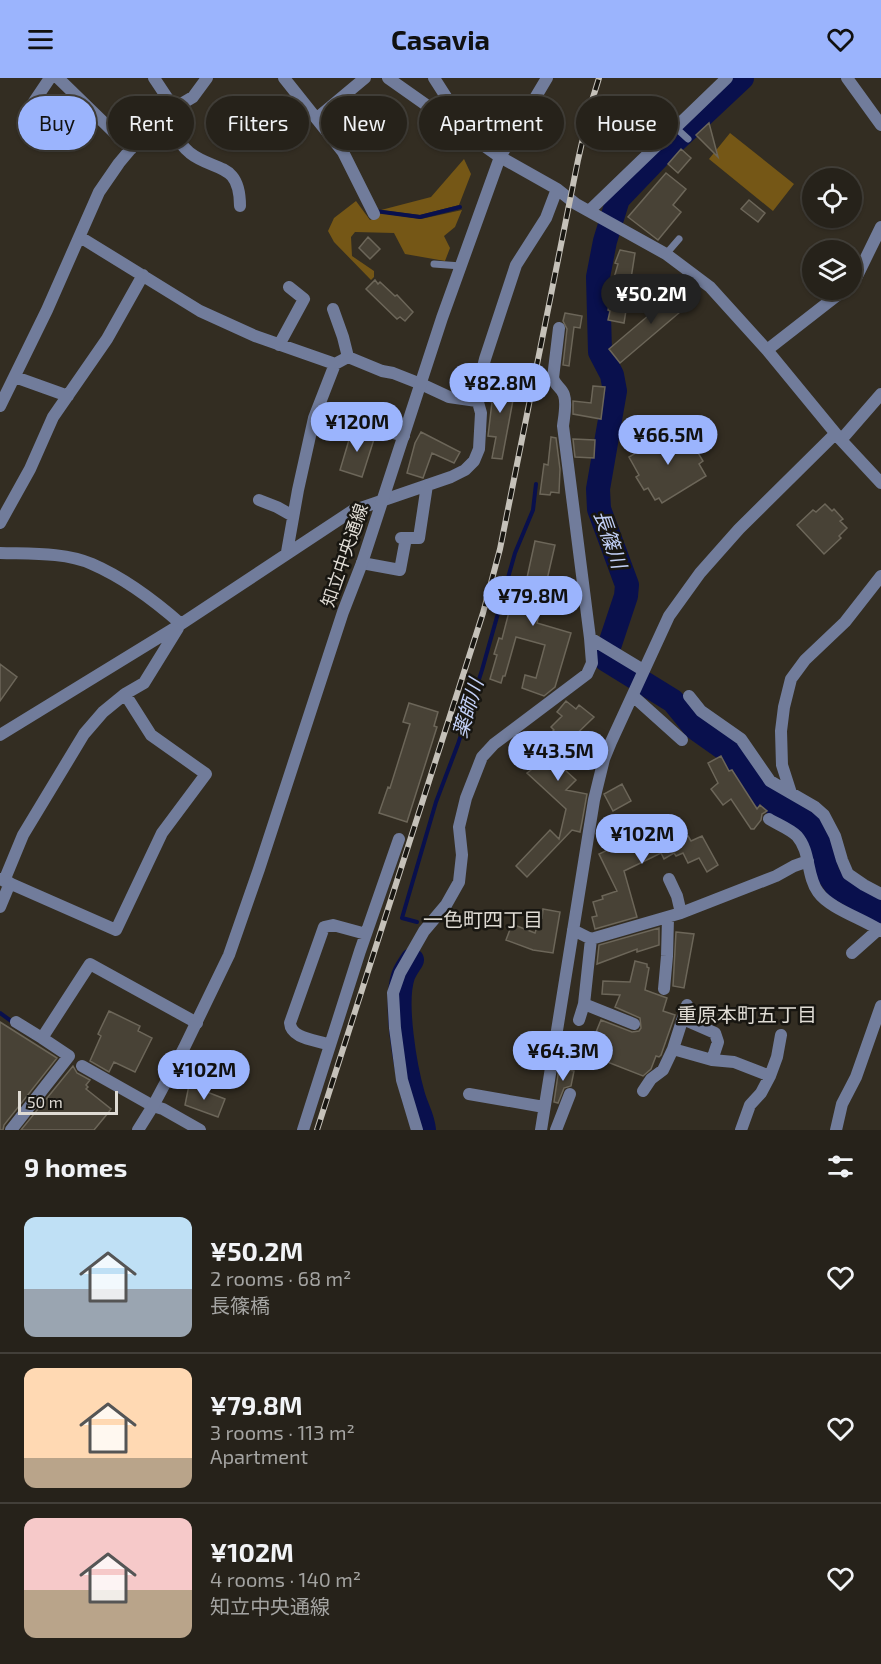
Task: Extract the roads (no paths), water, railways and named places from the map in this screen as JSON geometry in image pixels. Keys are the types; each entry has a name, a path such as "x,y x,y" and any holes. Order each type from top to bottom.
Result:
{"street":[{"path":"38,96 50,78"},
{"path":"58,78 108,127"},
{"path":"154,78 166,96"},
{"path":"194,97 207,78"},
{"path":"284,78 343,152 372,211"},
{"path":"318,118 365,78"},
{"path":"388,78 419,100"},
{"path":"435,78 446,96"},
{"name":"知立中央通線","path":"138,1130 197,1023 232,944 259,869 343,612 362,563 461,266 500,157 547,78"},
{"path":"678,129 727,78"},
{"path":"847,78 881,125"},
{"path":"0,406 99,192 130,150"},
{"path":"188,150 227,170 240,192 240,206"},
{"path":"490,150 557,189 569,200 666,255 710,286 767,350 838,437 879,477"},
{"path":"590,211 655,150"},
{"path":"0,735 181,624 352,511 465,470 474,461 478,449 482,413 476,396 516,265 546,218 557,189"},
{"path":"862,266 881,227"},
{"path":"80,237 200,311 279,345 335,364"},
{"path":"0,523 30,469 53,417 107,339 143,275"},
{"path":"279,345 304,299 289,287"},
{"path":"767,350 831,300"},
{"path":"333,309 348,357"},
{"path":"417,1130 402,1080 394,1028 393,993 400,974 424,931 446,905 459,882 462,855 459,827 466,798 482,758 494,744 587,674 596,642 563,426 565,397 554,383 553,378 558,328"},
{"path":"348,357 422,384 449,398 477,401"},
{"path":"287,552 315,418 335,364 348,357"},
{"path":"15,377 68,396"},
{"path":"541,1130 594,800 604,759 669,616 699,573 739,529 881,394"},
{"path":"315,418 347,420 404,436"},
{"path":"362,563 400,570 404,538 419,538 428,485"},
{"path":"259,500 293,516"},
{"path":"0,553 61,557 91,563 155,603 181,624"},
{"path":"791,793 782,765 781,730 791,679 805,660 845,622 881,576"},
{"path":"0,907 5,881 23,835 84,734 125,694 144,683 181,624"},
{"path":"596,642 615,653 682,740"},
{"path":"5,881 116,930 162,833 206,774 152,735 125,694"},
{"path":"689,696 701,711 741,739 770,781 824,814 835,836 848,874 881,894"},
{"path":"769,819 796,835 806,852 811,876 818,892 832,904 880,930 852,953"},
{"path":"303,1130 399,839"},
{"path":"573,930 591,939 668,918 776,876 808,861"},
{"path":"669,879 677,896 681,913"},
{"path":"664,989 668,918"},
{"path":"330,1045 296,1034 290,1027 290,1023 324,927 333,924 366,934"},
{"path":"579,1020 584,1004 591,939"},
{"path":"42,1038 90,964 197,1023"},
{"path":"584,1004 634,1024"},
{"path":"643,1091 663,1070 673,1049 687,1005"},
{"path":"836,1130 842,1104 855,1077 881,1006"},
{"path":"683,1019 715,1033 718,1042 711,1060"},
{"path":"10,1130 69,1056 16,1022"},
{"path":"741,1130 750,1105 761,1093 770,1076 777,1057 781,1035"},
{"path":"673,1049 711,1060 734,1062 770,1076"},
{"path":"82,1066 200,1130"},
{"path":"469,1094 544,1107"},
{"path":"556,1130 570,1094"}],"lane":[{"path":"678,129 688,139"},
{"path":"666,255 679,239"},
{"path":"434,264 461,266"}],"waterway":[{"name":"長篠川","path":"742,78 661,154 618,199 605,241 598,277 600,352 612,375 615,391 598,489 599,509 627,585 626,596 605,659 673,701 695,728 729,752 756,791 809,824 818,839 828,874 837,887 881,913"},
{"path":"375,211 420,217 460,207"},
{"name":"薬師川","path":"417,922 402,918 436,802 482,670 515,553 533,510 536,484"},
{"name":"薬師川","path":"412,960 404,974 401,988 400,1018 410,1083 424,1130"},
{"path":"0,1013 14,1023"}],"railway":[{"path":"317,1130 483,613 500,549 578,160 599,78"}],"district":[{"name":"一色町四丁目","path":"483,919"},
{"name":"重原本町五丁目","path":"747,1014"}]}
